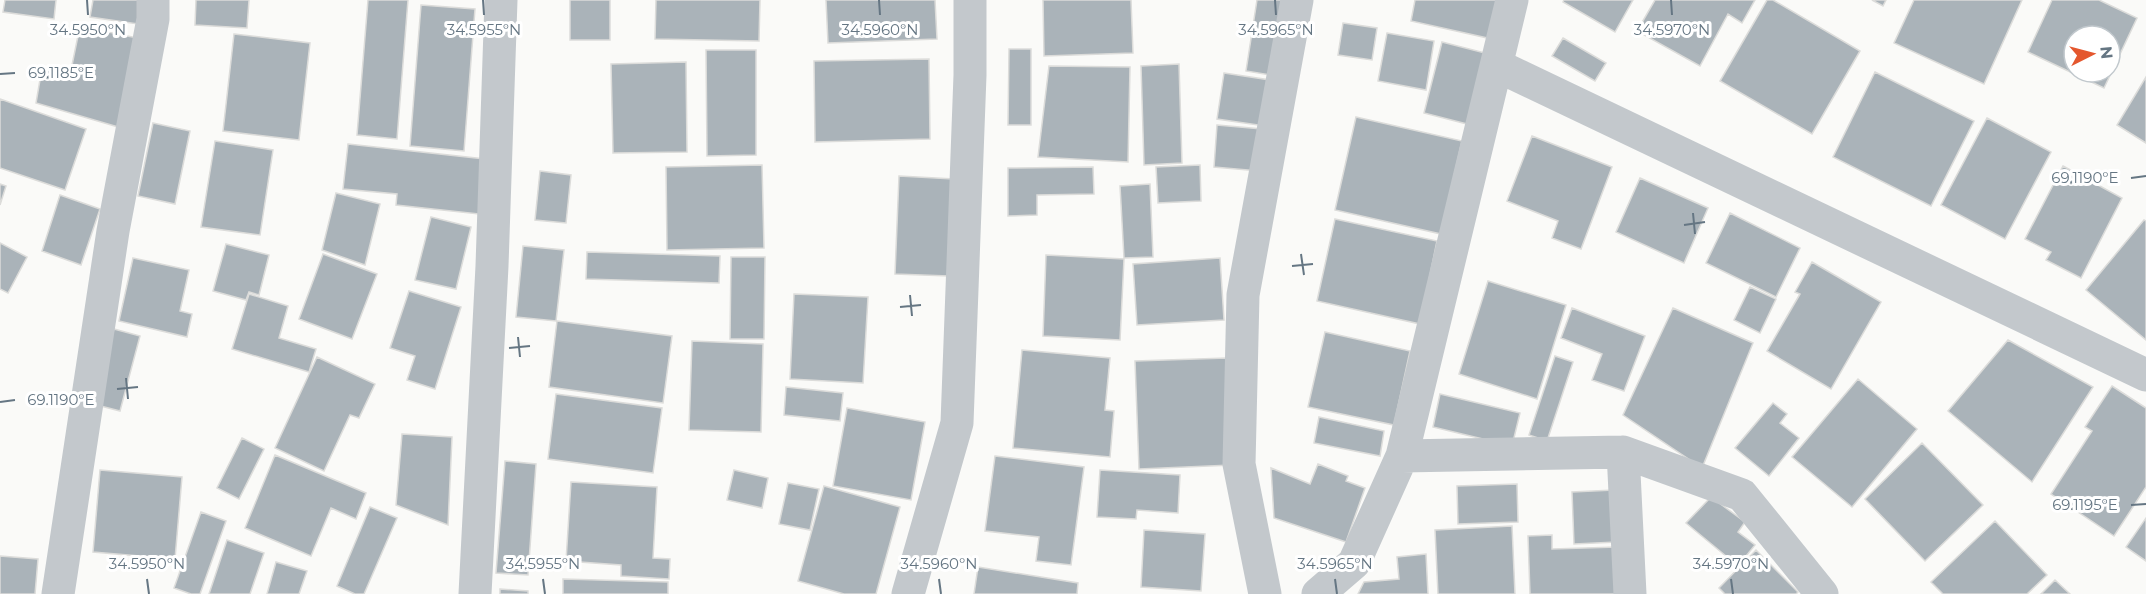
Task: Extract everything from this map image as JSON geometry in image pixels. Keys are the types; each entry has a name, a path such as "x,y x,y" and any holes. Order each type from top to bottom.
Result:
{"street":[{"path":"58,594 113,231 153,20 153,0"},
{"path":"475,594 492,266 501,0"},
{"path":"908,594 957,423 970,75 970,0"},
{"path":"1265,594 1239,464 1243,295 1297,0"},
{"path":"1318,594 1354,563 1402,456 1498,66 1512,0"},
{"path":"1498,66 2146,375"},
{"path":"1402,456 1623,452 1742,495 1822,594"},
{"path":"1623,452 1630,594"}],"building":[{"path":"5,0 56,0 54,19 3,12"},
{"path":"93,0 142,0 138,24 90,17"},
{"path":"196,0 249,0 247,28 195,25"},
{"path":"368,0 408,0 397,139 357,135"},
{"path":"570,0 610,0 610,40 570,40"},
{"path":"656,0 760,0 759,41 655,39"},
{"path":"826,0 935,0 937,39 828,43"},
{"path":"1043,0 1131,0 1133,53 1044,56"},
{"path":"1257,0 1290,0 1276,76 1246,71"},
{"path":"1415,0 1500,0 1492,39 1411,21"},
{"path":"1564,0 1633,0 1615,32 1563,2"},
{"path":"1655,0 1755,0 1742,23 1728,14 1700,66 1637,31"},
{"path":"1767,0 1773,0 1860,51 1812,134 1720,81"},
{"path":"1872,0 1886,0 1883,6"},
{"path":"1914,0 2022,0 1984,84 1894,43"},
{"path":"2052,0 2099,0 2137,18 2122,50 2122,24 2062,24 2062,68 2028,52"},
{"path":"421,5 475,9 464,151 410,146"},
{"path":"1343,23 1377,28 1372,60 1338,55"},
{"path":"80,26 142,39 125,129 36,103 42,68 70,75"},
{"path":"1387,33 1434,41 1426,90 1378,81"},
{"path":"234,34 310,43 299,140 223,131"},
{"path":"1563,38 1606,63 1595,81 1552,56"},
{"path":"1442,42 1485,53 1467,124 1424,113"},
{"path":"1009,49 1031,49 1031,125 1008,125"},
{"path":"706,50 756,50 756,155 707,156"},
{"path":"929,59 930,139 815,142 814,61"},
{"path":"686,62 687,152 613,153 611,64"},
{"path":"1179,64 1182,163 1144,165 1141,66"},
{"path":"1049,66 1130,67 1128,162 1038,157"},
{"path":"1875,72 1974,121 1931,206 1833,157"},
{"path":"1224,73 1270,80 1265,126 1217,119"},
{"path":"2146,77 2146,143 2117,125"},
{"path":"0,99 86,129 65,190 0,168"},
{"path":"1356,117 1462,141 1441,234 1335,210"},
{"path":"1987,118 2051,152 2005,239 1941,205"},
{"path":"153,123 190,131 175,204 138,196"},
{"path":"1217,125 1262,129 1259,171 1214,167"},
{"path":"1532,136 1612,167 1581,249 1552,238 1558,221 1507,201"},
{"path":"215,141 273,150 260,235 201,227"},
{"path":"348,144 485,159 479,214 396,205 397,194 343,189"},
{"path":"762,165 764,248 667,250 666,167"},
{"path":"1200,165 1201,201 1158,203 1156,167"},
{"path":"2063,166 2122,198 2081,278 2046,260 2051,252 2025,239"},
{"path":"1093,167 1094,194 1037,195 1037,215 1008,216 1008,168"},
{"path":"540,171 571,175 566,223 535,220"},
{"path":"899,176 954,179 949,276 895,274"},
{"path":"1640,178 1708,208 1684,263 1616,232"},
{"path":"0,184 6,186 0,205"},
{"path":"1150,184 1153,257 1124,258 1120,186"},
{"path":"336,193 380,204 365,265 322,250"},
{"path":"60,195 100,209 81,265 42,251"},
{"path":"1730,213 1800,248 1776,297 1706,263"},
{"path":"431,217 471,227 456,289 415,280"},
{"path":"1335,219 1437,241 1420,324 1317,301"},
{"path":"2144,220 2146,221 2146,340 2086,290"},
{"path":"0,243 27,257 8,293 0,289"},
{"path":"226,244 269,255 259,295 249,292 246,300 213,291"},
{"path":"523,246 564,250 556,321 516,317"},
{"path":"587,252 720,256 719,283 586,279"},
{"path":"323,254 377,274 352,339 299,319"},
{"path":"1046,255 1124,259 1120,340 1043,336"},
{"path":"731,257 765,257 764,339 730,339"},
{"path":"133,258 189,270 180,311 192,314 187,337 119,321"},
{"path":"1220,258 1224,320 1137,325 1133,264"},
{"path":"1812,262 1881,302 1831,389 1767,351 1800,294 1795,292"},
{"path":"1488,281 1566,305 1537,399 1459,374"},
{"path":"1750,287 1776,299 1760,333 1734,320"},
{"path":"409,291 461,307 435,389 407,380 415,356 390,348"},
{"path":"249,294 288,306 279,338 316,349 309,372 232,349"},
{"path":"794,294 868,297 863,383 790,379"},
{"path":"1572,308 1645,336 1624,391 1592,380 1602,354 1561,338"},
{"path":"1673,308 1753,343 1702,468 1623,415"},
{"path":"557,321 672,336 663,403 549,387"},
{"path":"114,329 140,336 120,411 93,404"},
{"path":"1325,332 1410,351 1394,425 1308,407"},
{"path":"2008,340 2093,387 2032,482 1948,411"},
{"path":"692,341 763,344 761,432 689,430"},
{"path":"1022,350 1110,358 1105,410 1114,411 1110,457 1013,448"},
{"path":"1555,356 1573,362 1547,441 1529,435"},
{"path":"317,357 375,384 359,418 350,415 324,471 275,448"},
{"path":"1227,358 1232,465 1139,469 1135,361"},
{"path":"1858,379 1917,429 1852,507 1792,457"},
{"path":"2112,386 2146,408 2146,487 2114,536 2051,494 2092,431 2085,427"},
{"path":"786,387 843,393 840,421 784,415"},
{"path":"556,394 662,408 653,473 548,459"},
{"path":"1440,394 1520,413 1512,446 1433,427"},
{"path":"1773,403 1787,414 1780,423 1799,438 1769,476 1735,448"},
{"path":"847,408 925,422 911,500 833,486"},
{"path":"1319,417 1384,431 1380,456 1314,443"},
{"path":"402,434 452,437 448,525 396,505"},
{"path":"242,438 264,449 239,499 217,488"},
{"path":"1922,443 1983,505 1925,561 1865,499"},
{"path":"275,455 366,493 356,519 331,508 311,556 245,528"},
{"path":"995,456 1084,467 1071,565 1036,561 1039,537 985,531"},
{"path":"505,461 536,464 528,575 496,573"},
{"path":"1318,464 1348,476 1346,481 1365,488 1346,542 1274,518 1271,468 1310,484"},
{"path":"100,470 182,477 175,559 93,552"},
{"path":"734,470 768,478 762,508 727,500"},
{"path":"1100,470 1180,475 1178,513 1137,510 1136,519 1097,517"},
{"path":"571,482 657,487 653,558 670,559 669,579 621,576 621,565 566,561"},
{"path":"788,483 819,489 810,530 779,524"},
{"path":"1517,484 1518,522 1458,524 1457,486"},
{"path":"824,486 900,507 876,594 844,594 798,581"},
{"path":"1614,490 1617,542 1574,544 1572,492"},
{"path":"1711,497 1745,522 1738,532 1755,545 1738,566 1686,523"},
{"path":"370,507 397,518 364,594 355,594 337,586"},
{"path":"201,512 226,521 200,594 191,594 174,588"},
{"path":"2146,518 2146,561 2126,547"},
{"path":"1995,521 2047,575 2027,594 1943,594 1931,582"},
{"path":"1512,526 1515,594 1438,594 1435,530"},
{"path":"1144,530 1205,534 1201,591 1141,587"},
{"path":"1552,535 1552,549 1617,547 1618,594 1530,594 1528,536"},
{"path":"227,540 264,553 250,594 209,594"},
{"path":"1756,550 1798,592 1796,594 1725,594 1719,588"},
{"path":"1426,554 1428,594 1358,594 1364,582 1399,579 1397,557"},
{"path":"0,556 38,559 35,594 0,594"},
{"path":"276,562 307,571 299,594 267,594"},
{"path":"978,567 1078,583 1077,594 974,594"},
{"path":"563,579 668,582 668,594 563,594"},
{"path":"2055,580 2070,594 2041,594"},
{"path":"500,589 528,591 528,594 500,594"}]}
